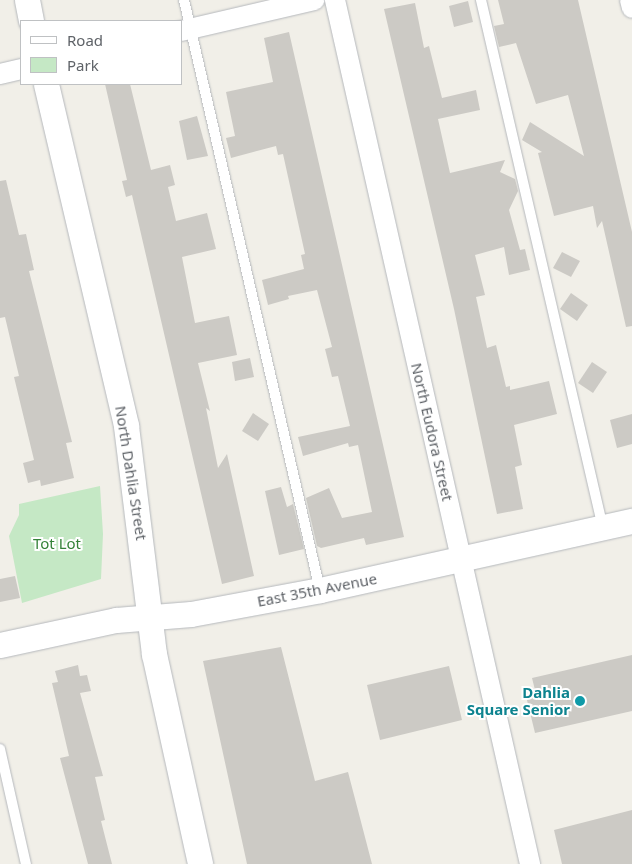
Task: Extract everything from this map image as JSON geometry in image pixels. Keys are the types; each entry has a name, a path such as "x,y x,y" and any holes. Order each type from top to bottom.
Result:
{"street":[{"path":"26,0 32,20"},
{"path":"186,30 314,0"},
{"name":"North Eudora Street","path":"335,0 530,864"},
{"path":"630,0 632,8"},
{"path":"0,74 20,69"},
{"name":"North Dahlia Street","path":"46,85 126,426 150,618 161,689 200,864"},
{"name":"East 35th Avenue","path":"0,645 98,623 191,614 320,590 461,561 632,521"}],"lane":[{"path":"184,0 186,30 320,590"},
{"path":"481,0 603,528"},
{"path":"0,750 26,864"}],"green space":[{"name":"Tot Lot","path":"100,486 103,534 101,579 22,603 9,536 19,515 19,504"}],"building":[{"path":"498,0 578,0 632,232 632,326 626,327 602,221 597,228 593,206 554,216 538,153 542,152 522,140 530,122 584,156 568,95 536,104 516,43 499,47 494,26 504,24"},
{"path":"468,1 473,22 454,27 449,6"},
{"path":"415,3 424,48 429,46 442,98 476,90 480,110 438,119 450,173 505,160 500,172 515,179 518,191 509,210 520,250 525,249 530,270 509,275 504,247 475,255 485,295 476,297 487,348 496,345 506,387 510,386 510,390 549,381 557,414 514,425 522,465 515,467 523,509 497,514 454,309 384,9"},
{"path":"289,32 404,537 366,545 364,538 321,548 317,546 306,498 329,488 342,518 372,512 358,445 349,447 348,443 303,456 298,437 350,426 338,376 332,377 325,349 332,347 317,290 288,296 289,299 268,305 262,280 304,269 301,255 305,254 283,154 278,155 276,146 231,158 226,138 235,136 226,92 273,82 264,38"},
{"path":"105,85 130,85 151,170 170,165 175,185 168,187 176,221 207,213 216,249 182,257 195,323 229,316 237,355 198,363 210,411 206,408 218,468 227,454 254,576 222,584 132,195 126,197 122,181 127,180"},
{"path":"197,116 208,156 187,160 179,121"},
{"path":"6,180 19,235 26,234 34,270 29,271 72,442 66,443 74,478 41,486 40,480 28,483 23,463 34,460 14,377 19,376 5,317 0,318 0,181"},
{"path":"562,252 580,261 571,277 553,268"},
{"path":"571,293 588,305 577,321 560,309"},
{"path":"250,358 254,377 235,381 232,362"},
{"path":"592,362 607,372 593,393 578,383"},
{"path":"253,413 269,424 258,441 242,431"},
{"path":"632,414 632,444 617,448 610,420"},
{"path":"281,487 287,507 293,504 304,549 279,555 265,491"},
{"path":"15,576 20,598 0,602 0,579"},
{"path":"281,647 315,781 348,772 372,864 247,864 203,661"},
{"name":"Dahlia Square Senior","path":"632,655 632,711 535,733 525,692 535,690 532,678"},
{"path":"78,665 80,676 87,675 91,691 80,693 103,776 95,777 105,820 101,821 112,864 88,864 60,758 69,756 52,683 58,682 55,671"},
{"path":"449,666 462,720 380,740 367,685"},
{"path":"632,810 632,864 562,864 554,830"}],"place":[{"name":"Dahlia Square Senior","path":"580,701"}]}
